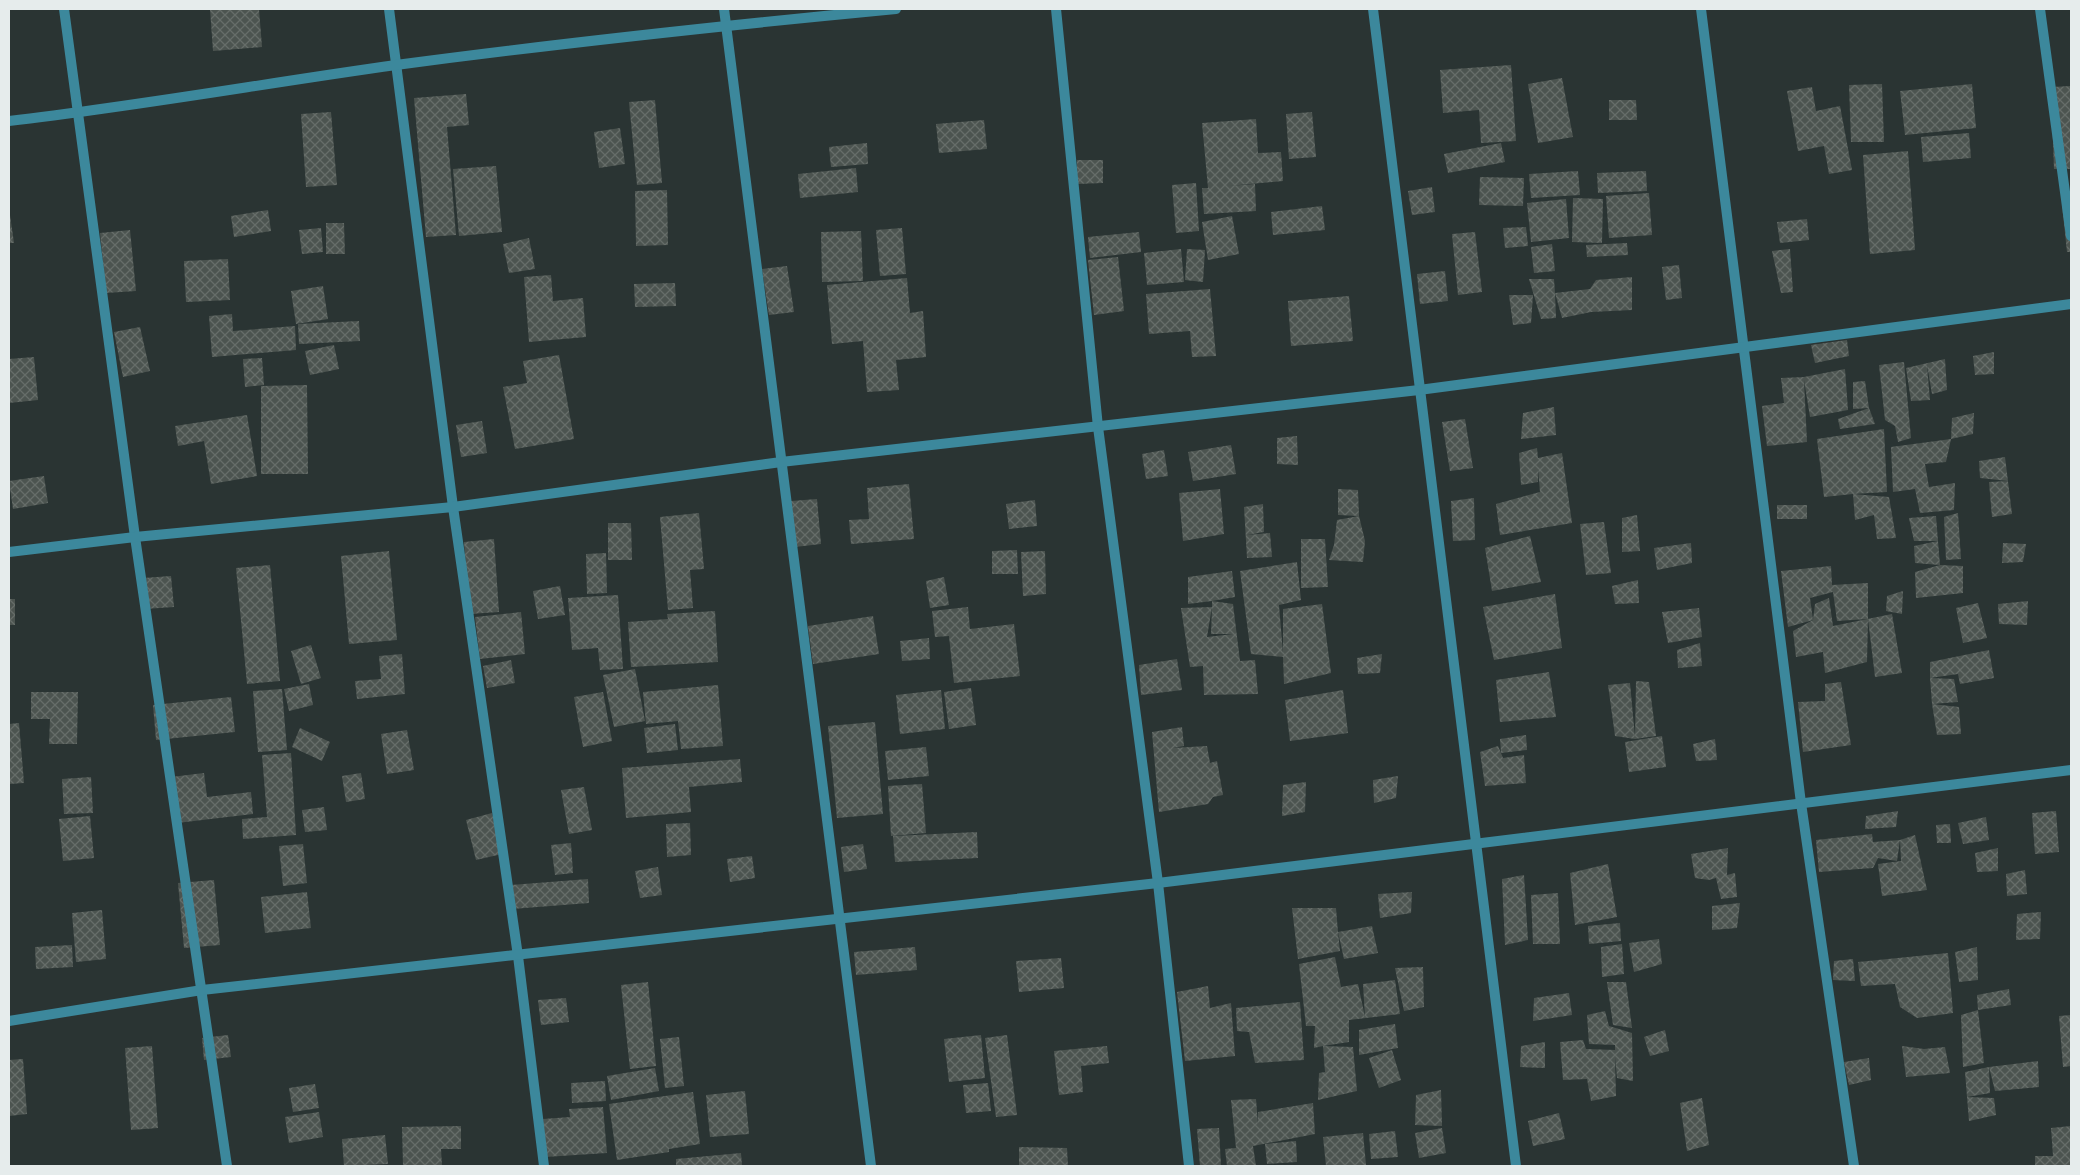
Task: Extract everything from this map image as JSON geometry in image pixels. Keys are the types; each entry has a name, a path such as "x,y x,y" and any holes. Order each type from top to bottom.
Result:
{"street":[{"path":"64,9 135,537 227,1166"},
{"path":"388,9 453,507 518,956 544,1166"},
{"path":"724,9 871,1166"},
{"path":"9,121 77,113 396,65 726,25 896,9"},
{"path":"1056,9 1098,427 1158,883 1189,1166"},
{"path":"1374,9 1419,390 1516,1166"},
{"path":"1701,9 1801,803 1854,1166"},
{"path":"2040,9 2071,236"},
{"path":"9,552 135,537 453,507 781,462 1419,390 2071,304"},
{"path":"9,1021 202,990 1158,883 2071,770"}],"building":[{"path":"210,9 259,9 262,47 213,51"},
{"path":"1511,65 1516,141 1481,143 1479,110 1443,113 1440,70"},
{"path":"1562,78 1573,137 1538,143 1528,84"},
{"path":"1882,84 1884,142 1851,142 1849,85"},
{"path":"1972,84 1976,128 1905,135 1900,91"},
{"path":"2071,86 2071,169 2054,169 2051,87"},
{"path":"1812,87 1816,111 1840,106 1852,170 1829,174 1824,146 1798,151 1787,91"},
{"path":"466,94 469,125 447,127 456,235 426,237 414,98"},
{"path":"655,100 662,183 637,185 629,102"},
{"path":"1609,100 1636,100 1637,120 1609,120"},
{"path":"331,112 337,185 306,187 301,114"},
{"path":"1312,112 1316,157 1289,159 1286,114"},
{"path":"1256,119 1258,153 1281,152 1283,181 1228,186 1255,184 1256,211 1204,214 1202,188 1208,188 1202,123"},
{"path":"984,120 987,149 939,153 936,124"},
{"path":"620,128 625,164 599,168 594,132"},
{"path":"1969,133 1971,158 1923,162 1921,137"},
{"path":"867,143 868,164 831,167 829,147"},
{"path":"1501,143 1505,162 1448,173 1444,154"},
{"path":"1908,151 1915,250 1870,254 1863,155"},
{"path":"1077,160 1103,160 1103,183 1077,184"},
{"path":"496,166 502,232 459,236 453,169"},
{"path":"856,168 858,192 800,198 798,174"},
{"path":"1578,171 1580,195 1531,198 1529,174"},
{"path":"1646,171 1647,191 1598,193 1597,173"},
{"path":"1480,177 1524,178 1523,206 1479,205"},
{"path":"1196,183 1199,231 1176,233 1172,185"},
{"path":"1432,187 1435,212 1412,215 1408,191"},
{"path":"667,190 668,245 636,246 635,191"},
{"path":"1649,193 1652,235 1609,238 1606,196"},
{"path":"1573,198 1603,199 1602,243 1572,242"},
{"path":"1566,199 1569,238 1531,242 1527,203"},
{"path":"2071,204 2071,252 2067,252 2062,205"},
{"path":"1322,206 1325,230 1273,235 1271,212"},
{"path":"9,208 14,243 9,243"},
{"path":"268,210 271,231 234,237 231,216"},
{"path":"1232,216 1239,254 1208,260 1202,222"},
{"path":"1807,219 1809,240 1780,243 1777,222"},
{"path":"326,223 344,223 345,254 326,254"},
{"path":"1526,227 1528,246 1505,248 1503,228"},
{"path":"321,228 323,252 302,254 299,230"},
{"path":"902,228 906,274 880,276 876,230"},
{"path":"130,230 136,291 106,293 100,233"},
{"path":"861,231 863,281 822,282 821,232"},
{"path":"1139,232 1141,252 1090,258 1088,237"},
{"path":"1475,232 1482,292 1458,295 1452,234"},
{"path":"529,238 535,269 509,273 503,244"},
{"path":"1627,243 1628,255 1587,257 1586,245"},
{"path":"1552,244 1555,271 1534,273 1531,247"},
{"path":"1181,249 1184,282 1147,285 1144,253"},
{"path":"1187,249 1205,250 1203,282 1185,280"},
{"path":"1790,249 1793,292 1781,293 1772,251"},
{"path":"1118,257 1124,311 1094,315 1088,260"},
{"path":"228,259 230,300 186,302 184,261"},
{"path":"1679,265 1682,298 1666,300 1662,267"},
{"path":"787,266 794,312 769,315 762,269"},
{"path":"1445,271 1448,301 1420,304 1417,274"},
{"path":"551,275 553,301 583,298 586,337 529,342 524,277"},
{"path":"1632,277 1632,310 1591,312 1562,318 1555,293 1590,289 1596,280"},
{"path":"907,278 910,313 923,311 926,357 896,360 899,390 867,392 863,341 832,344 827,285"},
{"path":"1529,279 1554,279 1556,318 1541,319"},
{"path":"675,283 676,306 635,307 634,284"},
{"path":"323,286 328,319 296,324 291,291"},
{"path":"1210,289 1216,356 1192,357 1190,331 1149,334 1146,294"},
{"path":"1509,295 1533,295 1531,323 1513,325"},
{"path":"1349,296 1353,341 1291,346 1288,301"},
{"path":"232,314 233,331 295,326 296,350 212,357 209,316"},
{"path":"359,321 360,341 299,344 298,324"},
{"path":"140,327 150,371 123,377 114,332"},
{"path":"1847,340 1849,356 1815,363 1811,345"},
{"path":"334,345 339,369 310,375 305,351"},
{"path":"1994,352 1994,374 1975,375 1973,356"},
{"path":"559,355 574,439 515,449 503,387 527,383 523,361"},
{"path":"34,357 38,400 9,403 9,359"},
{"path":"262,358 264,385 245,387 243,359"},
{"path":"1945,359 1947,390 1932,394 1927,365 1930,400 1911,401 1906,368"},
{"path":"1904,362 1911,438 1898,442 1895,426 1885,420 1879,365"},
{"path":"1845,369 1848,410 1810,417 1804,380 1807,442 1767,446 1762,406 1784,403 1781,378 1804,377"},
{"path":"1865,381 1869,408 1853,409 1853,382"},
{"path":"307,385 308,474 261,474 261,386"},
{"path":"1554,407 1556,435 1521,439 1523,413"},
{"path":"1869,408 1875,424 1840,429 1838,419"},
{"path":"1974,413 1973,434 1951,439 1952,418"},
{"path":"247,415 257,476 211,484 204,441 178,446 175,426"},
{"path":"1465,419 1473,468 1450,471 1442,422"},
{"path":"482,421 487,453 461,457 456,425"},
{"path":"1884,429 1887,492 1824,497 1817,439"},
{"path":"1297,436 1298,465 1277,464 1277,438"},
{"path":"1951,439 1946,462 1925,464 1929,487 1955,483 1954,510 1920,513 1915,489 1893,492 1891,447"},
{"path":"1231,445 1236,474 1193,481 1188,452"},
{"path":"1537,448 1538,458 1562,453 1572,523 1500,535 1496,504 1540,492 1538,469 1538,482 1521,485 1519,453"},
{"path":"1164,450 1168,476 1146,479 1142,454"},
{"path":"2005,457 2008,481 1980,478 1979,461"},
{"path":"44,476 48,503 13,509 9,481"},
{"path":"2008,481 2012,514 1992,517 1989,482"},
{"path":"909,484 914,539 851,544 849,520 869,519 867,488"},
{"path":"1220,489 1224,534 1183,541 1179,493"},
{"path":"1338,489 1358,490 1359,516 1338,515"},
{"path":"1853,494 1889,497 1896,538 1877,539 1874,515 1855,520"},
{"path":"1474,498 1475,540 1453,541 1451,501"},
{"path":"817,499 821,544 795,547 791,501"},
{"path":"1035,500 1037,526 1009,529 1006,504"},
{"path":"1263,504 1264,532 1247,535 1270,533 1272,557 1247,558 1244,507"},
{"path":"1777,505 1807,505 1807,519 1777,519"},
{"path":"699,513 704,569 690,570 693,608 668,610 660,517"},
{"path":"1958,513 1961,559 1946,560 1944,517"},
{"path":"1637,515 1640,551 1622,552 1622,518"},
{"path":"1359,516 1365,541 1363,562 1329,560 1334,545 1337,520"},
{"path":"1936,516 1938,541 1914,541 1909,518"},
{"path":"1604,522 1611,573 1586,575 1580,524"},
{"path":"608,523 631,523 632,560 608,560"},
{"path":"1530,536 1541,582 1492,591 1485,548"},
{"path":"494,539 499,612 470,614 464,542"},
{"path":"1301,539 1325,539 1328,587 1301,588"},
{"path":"1938,541 1940,565 1915,563 1914,546"},
{"path":"1691,543 1692,563 1657,570 1654,548"},
{"path":"2003,543 2026,544 2023,562 2002,563"},
{"path":"1017,550 1018,574 992,574 992,551"},
{"path":"389,551 397,640 349,644 341,556"},
{"path":"1045,551 1046,594 1023,596 1021,552"},
{"path":"606,553 607,593 587,594 586,554"},
{"path":"1297,562 1301,600 1279,605 1283,653 1283,609 1322,604 1331,673 1284,684 1283,657 1251,654 1240,571"},
{"path":"270,565 280,681 247,684 236,568"},
{"path":"1940,565 1963,566 1963,593 1916,598 1915,572"},
{"path":"1831,566 1832,585 1868,583 1868,619 1837,621 1833,592 1810,598 1813,620 1788,627 1781,571"},
{"path":"1232,571 1235,597 1188,604 1188,577"},
{"path":"171,576 174,607 145,609 143,578"},
{"path":"944,577 949,605 930,608 926,581"},
{"path":"1638,580 1639,603 1615,604 1612,586"},
{"path":"560,586 565,615 538,619 533,591"},
{"path":"1903,591 1902,614 1886,611 1887,596"},
{"path":"1555,594 1562,648 1494,660 1483,607"},
{"path":"618,595 623,669 600,670 598,648 572,650 568,598"},
{"path":"1829,598 1833,626 1892,614 1902,673 1875,677 1868,619 1867,662 1825,673 1823,652 1796,657 1793,631 1813,620 1815,604"},
{"path":"9,599 15,599 15,625 9,625"},
{"path":"1212,601 1233,604 1240,661 1255,660 1258,694 1204,695 1203,666 1190,667 1181,608 1212,607","holes":["1212,607 1211,634 1233,634 1207,637"]},
{"path":"2028,601 2027,625 1999,624 1998,604"},
{"path":"1978,603 1987,638 1963,643 1956,608"},
{"path":"968,607 970,629 1014,624 1020,676 954,683 949,636 935,637 932,611"},
{"path":"1699,608 1702,637 1668,643 1662,612"},
{"path":"715,611 718,662 631,667 628,622 668,619 667,614"},
{"path":"521,612 525,654 480,659 475,617"},
{"path":"873,616 879,654 813,664 808,626"},
{"path":"929,638 930,659 902,661 900,641"},
{"path":"1700,643 1702,666 1678,668 1677,650"},
{"path":"311,645 321,678 301,684 291,651"},
{"path":"1989,650 1994,678 1960,684 1958,674 1930,678 1930,662"},
{"path":"402,654 405,694 357,699 355,681 381,679 379,656"},
{"path":"1382,654 1380,673 1358,674 1357,658"},
{"path":"1177,659 1182,690 1141,695 1139,665"},
{"path":"511,660 515,683 487,688 483,666"},
{"path":"635,669 645,721 614,727 603,675"},
{"path":"1549,672 1556,717 1500,722 1496,680"},
{"path":"1930,678 1954,679 1958,702 1932,704"},
{"path":"1636,681 1649,682 1656,736 1635,739 1615,736 1608,685 1630,683 1635,737"},
{"path":"1841,682 1851,745 1803,752 1798,702 1825,701 1825,684"},
{"path":"309,684 313,705 289,711 284,689"},
{"path":"718,685 723,746 681,749 678,721 646,724 643,692"},
{"path":"971,688 976,725 949,729 944,692"},
{"path":"282,689 287,750 258,752 253,691"},
{"path":"941,690 945,729 900,734 896,695"},
{"path":"1343,690 1348,733 1290,741 1285,700"},
{"path":"31,692 78,692 77,744 49,744 50,719 31,719"},
{"path":"603,692 612,741 583,747 574,697"},
{"path":"231,697 235,732 156,740 153,705"},
{"path":"1932,704 1959,707 1961,734 1937,735"},
{"path":"875,722 883,814 837,818 828,726"},
{"path":"19,723 24,783 9,784 9,724"},
{"path":"675,724 678,750 647,753 644,728"},
{"path":"1182,727 1184,746 1173,748 1207,746 1210,763 1217,761 1223,795 1213,797 1208,804 1159,812 1152,732"},
{"path":"300,728 330,742 322,761 292,747"},
{"path":"407,730 414,770 387,774 381,734"},
{"path":"1526,735 1527,750 1501,753 1500,739"},
{"path":"1662,736 1666,767 1629,772 1625,742"},
{"path":"1715,739 1717,760 1696,761 1693,744"},
{"path":"1498,746 1503,758 1524,755 1526,783 1485,786 1480,752"},
{"path":"926,747 929,776 888,780 885,751"},
{"path":"291,753 296,835 243,839 242,819 267,817 262,755"},
{"path":"740,759 742,782 689,787 691,812 626,818 622,768"},
{"path":"204,773 207,797 251,792 253,814 177,823 171,777"},
{"path":"361,773 365,799 346,802 342,776"},
{"path":"1398,776 1396,798 1374,803 1373,780"},
{"path":"91,777 93,813 64,814 62,779"},
{"path":"1306,782 1305,812 1282,816 1283,785"},
{"path":"922,784 926,833 891,836 888,786"},
{"path":"584,787 592,830 569,834 561,790"},
{"path":"324,807 327,830 305,832 302,810"},
{"path":"1898,811 1896,827 1865,829 1866,816"},
{"path":"2056,811 2059,852 2035,854 2032,813"},
{"path":"492,813 502,854 476,860 466,820"},
{"path":"90,816 94,858 63,861 59,819"},
{"path":"1986,817 1989,840 1963,844 1958,823"},
{"path":"690,823 691,855 667,857 666,824"},
{"path":"1950,824 1951,843 1937,843 1936,825"},
{"path":"977,832 978,858 895,862 893,836"},
{"path":"1872,834 1873,842 1900,840 1897,861 1878,858 1873,868 1819,872 1816,840"},
{"path":"1915,835 1927,890 1882,896 1878,864 1901,861 1900,840"},
{"path":"571,843 573,873 555,875 551,845"},
{"path":"303,844 307,883 283,886 279,846"},
{"path":"863,844 867,869 844,872 841,847"},
{"path":"1728,848 1727,875 1735,873 1737,897 1721,899 1716,878 1709,880 1695,878 1691,854"},
{"path":"1998,848 1998,871 1977,872 1975,853"},
{"path":"752,856 755,878 730,882 727,859"},
{"path":"1608,864 1617,917 1575,925 1570,873"},
{"path":"658,867 662,895 640,898 635,871"},
{"path":"2025,870 2027,894 2007,896 2006,874"},
{"path":"1524,875 1528,940 1505,945 1502,879"},
{"path":"588,879 589,903 512,909 511,885"},
{"path":"214,880 220,945 184,948 178,883"},
{"path":"307,892 311,928 265,933 261,897"},
{"path":"1412,892 1411,913 1380,918 1378,894"},
{"path":"1558,893 1560,944 1533,944 1531,895"},
{"path":"1740,903 1737,928 1712,930 1712,906"},
{"path":"1292,908 1336,908 1340,951 1298,959"},
{"path":"102,910 106,959 76,962 72,913"},
{"path":"2041,912 2040,939 2016,940 2017,914"},
{"path":"1620,923 1621,941 1589,944 1588,926"},
{"path":"1372,926 1378,953 1344,959 1338,932"},
{"path":"1659,939 1662,964 1634,972 1629,943"},
{"path":"1622,944 1624,974 1602,977 1601,947"},
{"path":"72,945 73,967 36,969 35,947"},
{"path":"915,947 917,970 856,975 854,952"},
{"path":"1977,947 1978,980 1959,982 1955,952"},
{"path":"1948,953 1953,1013 1917,1018 1900,1007 1895,984 1861,986 1858,962"},
{"path":"1335,957 1341,987 1358,984 1365,1017 1363,984 1395,980 1400,1014 1349,1020 1349,1042 1314,1048 1315,1026 1306,1026 1299,964"},
{"path":"1061,958 1064,988 1019,992 1016,961"},
{"path":"1853,959 1855,981 1833,980 1834,961"},
{"path":"1423,967 1424,1007 1404,1011 1395,968"},
{"path":"648,982 656,1066 630,1069 621,985"},
{"path":"1607,982 1626,982 1632,1028 1613,1025"},
{"path":"1208,986 1210,1008 1231,1003 1235,1056 1185,1061 1177,992"},
{"path":"2009,989 2011,1005 1978,1010 1977,995"},
{"path":"1569,993 1572,1015 1533,1021 1534,998"},
{"path":"566,998 569,1022 541,1025 538,1000"},
{"path":"1300,1002 1304,1060 1255,1063 1249,1032 1237,1031 1236,1008"},
{"path":"1978,1010 1984,1063 1963,1067 1961,1015"},
{"path":"1605,1011 1609,1026 1632,1033 1633,1081 1617,1078 1615,1057 1616,1096 1591,1101 1587,1079 1563,1080 1560,1042 1583,1040 1586,1049 1615,1050 1615,1045 1589,1044 1587,1015"},
{"path":"2071,1015 2071,1066 2063,1067 2059,1016"},
{"path":"1395,1024 1398,1048 1359,1055 1359,1030"},
{"path":"1665,1030 1669,1051 1650,1056 1644,1037"},
{"path":"228,1035 231,1057 204,1060 202,1038"},
{"path":"981,1035 985,1078 949,1082 944,1039"},
{"path":"1007,1035 1017,1115 996,1117 985,1038"},
{"path":"679,1037 684,1086 665,1088 660,1039"},
{"path":"1545,1042 1545,1068 1520,1067 1521,1046"},
{"path":"152,1046 158,1128 131,1130 125,1048"},
{"path":"1107,1046 1109,1063 1081,1066 1083,1092 1059,1095 1054,1051"},
{"path":"1323,1046 1353,1047 1357,1091 1318,1100 1319,1073 1325,1072"},
{"path":"1902,1046 1924,1049 1945,1047 1950,1073 1906,1077"},
{"path":"1392,1050 1401,1080 1379,1088 1369,1058"},
{"path":"1869,1058 1871,1080 1849,1085 1844,1062"},
{"path":"23,1059 27,1114 9,1116 9,1060"},
{"path":"2038,1061 2039,1087 1995,1091 1989,1067"},
{"path":"1989,1067 1990,1093 1967,1097 1965,1072"},
{"path":"655,1068 659,1091 611,1100 607,1076"},
{"path":"605,1081 606,1101 572,1103 571,1083"},
{"path":"988,1083 991,1111 966,1113 963,1085"},
{"path":"315,1084 319,1108 293,1112 289,1088"},
{"path":"1441,1090 1442,1126 1415,1125 1416,1095"},
{"path":"745,1091 749,1134 710,1137 706,1095"},
{"path":"693,1092 700,1144 669,1149 669,1152 617,1160 609,1104"},
{"path":"1967,1097 1994,1098 1996,1115 1969,1121"},
{"path":"1702,1098 1709,1145 1687,1151 1680,1103"},
{"path":"1256,1099 1258,1124 1258,1112 1313,1103 1315,1134 1253,1146 1256,1166 1227,1166 1225,1149 1236,1148 1231,1100"},
{"path":"603,1107 607,1153 545,1157 543,1119 570,1117 569,1109"},
{"path":"319,1112 323,1137 289,1143 285,1117"},
{"path":"1559,1113 1565,1139 1533,1146 1528,1121"},
{"path":"461,1126 461,1149 441,1149 442,1166 403,1166 402,1127"},
{"path":"2071,1126 2071,1166 2035,1166 2035,1156 2053,1156 2051,1128"},
{"path":"1219,1128 1221,1166 1200,1166 1197,1129"},
{"path":"1442,1128 1446,1153 1419,1158 1415,1133"},
{"path":"1395,1131 1398,1157 1371,1159 1369,1134"},
{"path":"1363,1133 1366,1165 1326,1166 1323,1137"},
{"path":"385,1135 388,1164 344,1166 342,1139"},
{"path":"1296,1141 1297,1162 1267,1164 1265,1144"},
{"path":"1019,1147 1067,1148 1068,1166 1019,1166"},
{"path":"741,1153 742,1166 676,1166 676,1159"}]}
